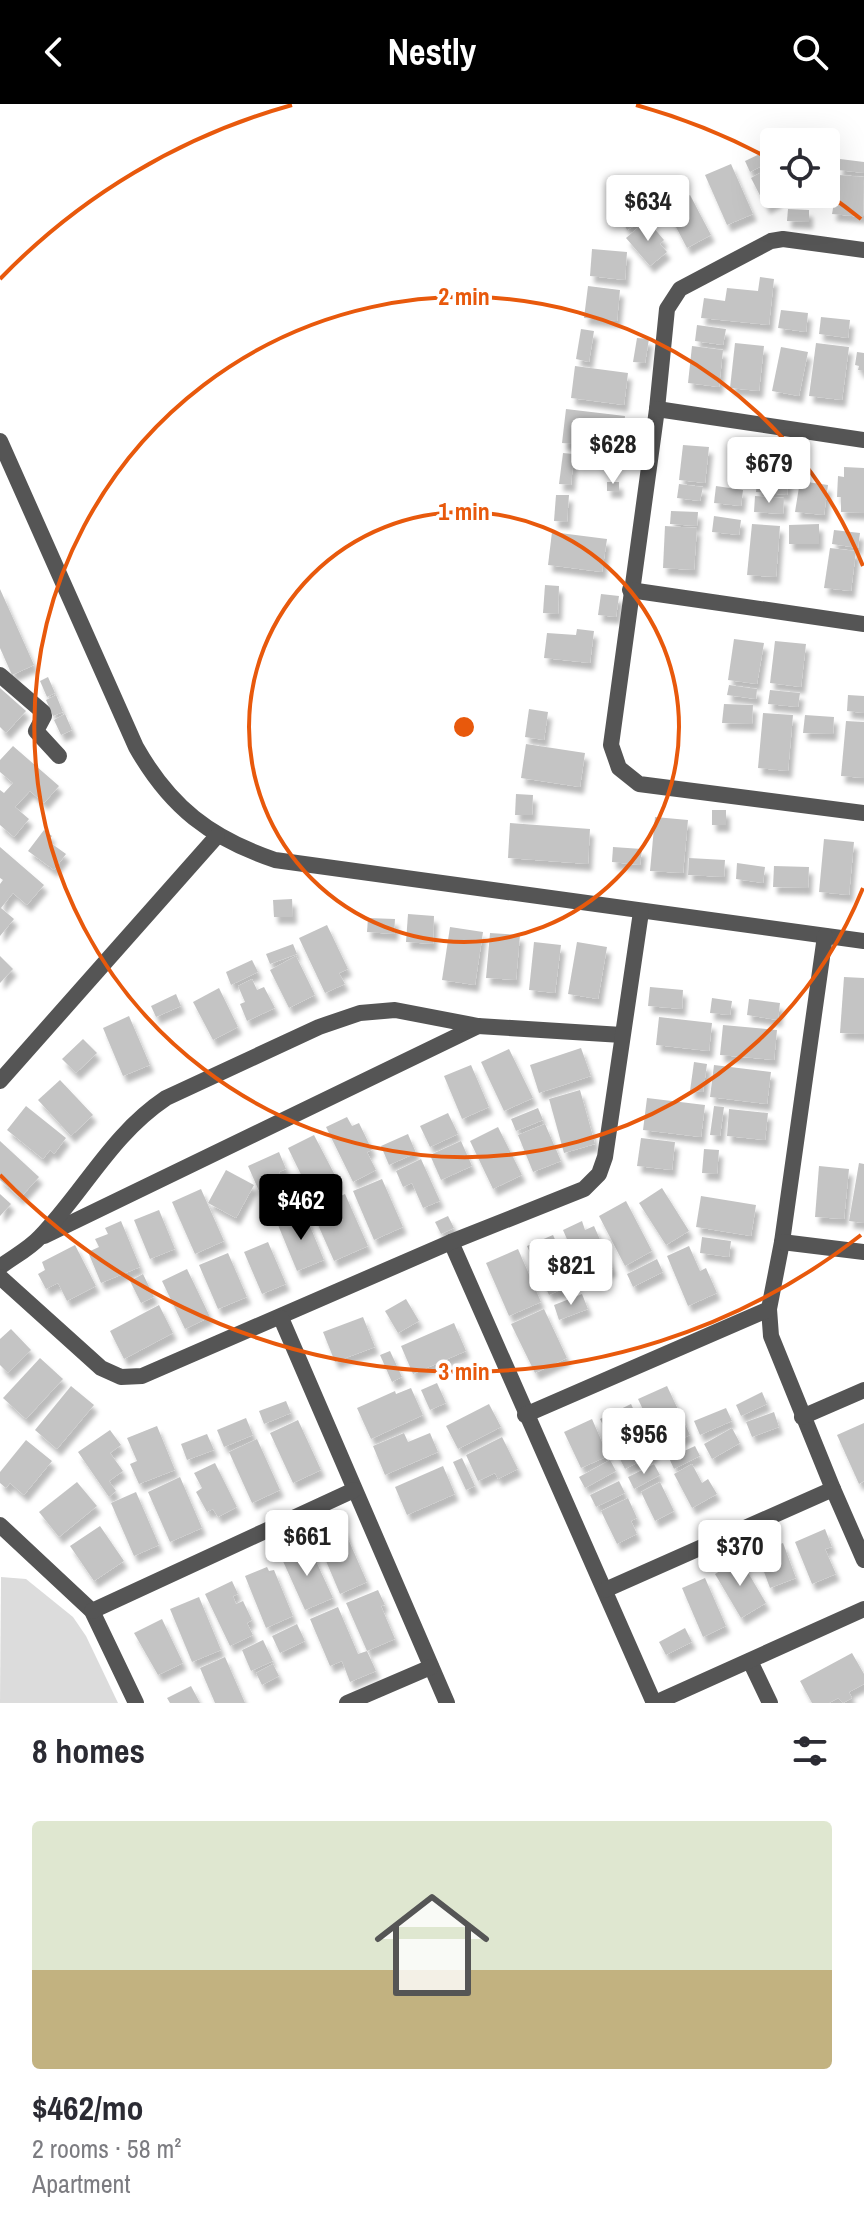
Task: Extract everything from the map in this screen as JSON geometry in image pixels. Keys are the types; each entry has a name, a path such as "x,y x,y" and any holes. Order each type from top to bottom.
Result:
{"street":[{"path":"864,250 783,239 771,241 680,289 667,309 657,409 611,745 619,768 639,784 864,813"},
{"path":"657,409 864,440"},
{"path":"0,441 136,747 149,770 184,810 217,836 275,860 864,941"},
{"path":"630,590 864,624"},
{"path":"0,675 43,712 36,731 59,756"},
{"path":"0,1081 217,836"},
{"path":"0,1277 101,1368 121,1377 142,1376 451,1242 584,1189 599,1174 605,1157 641,912"},
{"path":"825,936 782,1242 769,1309 771,1336 802,1417 864,1560"},
{"path":"39,1238 123,1133 144,1112 166,1098 319,1027 360,1013 395,1010 478,1026 622,1035"},
{"path":"0,1267 39,1238 478,1026"},
{"path":"451,1242 654,1703 864,1609"},
{"path":"782,1242 864,1252"},
{"path":"525,1415 769,1309"},
{"path":"281,1318 447,1703"},
{"path":"802,1417 864,1390"},
{"path":"605,1590 833,1489"},
{"path":"92,1611 354,1490"},
{"path":"4,1535 92,1611 136,1703"},
{"path":"750,1661 770,1703"},
{"path":"347,1703 431,1667"}],"shaded area":[{"path":"1,1577 26,1579 73,1617 86,1636 118,1703 0,1703"}],"building":[{"path":"760,154 760,167 750,172 745,161"},
{"path":"840,159 864,162 864,173 840,170"},
{"path":"731,164 753,214 727,225 705,175"},
{"path":"760,173 760,195 751,178"},
{"path":"840,175 864,177 863,217 832,214 833,208 840,208"},
{"path":"659,195 666,208 657,213 650,199"},
{"path":"690,195 711,235 687,248 666,208"},
{"path":"646,205 652,216 627,230 621,218"},
{"path":"788,209 809,210 809,222 787,221"},
{"path":"647,220 664,240 660,244 667,252 650,266 626,238"},
{"path":"592,249 627,252 625,280 590,276"},
{"path":"760,277 774,279 769,325 701,318 704,298 725,301 727,288 758,291"},
{"path":"588,286 620,290 617,321 584,318"},
{"path":"781,310 808,313 806,332 778,328"},
{"path":"821,317 850,320 848,338 819,334"},
{"path":"697,325 726,329 723,345 695,341"},
{"path":"581,329 594,331 589,362 576,359"},
{"path":"637,338 649,339 645,363 633,362"},
{"path":"735,343 764,346 759,391 730,388"},
{"path":"816,343 849,347 842,400 809,396"},
{"path":"692,346 723,350 719,387 688,383"},
{"path":"781,347 808,352 799,396 772,391"},
{"path":"857,352 864,353 864,371 858,370 859,366 855,365"},
{"path":"575,366 628,373 624,405 571,398"},
{"path":"566,409 625,416 623,440 616,439 615,448 562,443"},
{"path":"683,445 709,447 705,483 679,480"},
{"path":"563,453 574,454 571,485 559,484"},
{"path":"760,454 791,457 787,495 756,492"},
{"path":"844,467 864,468 864,513 841,512 841,497 837,497 838,476 844,477"},
{"path":"800,481 828,485 824,515 795,512"},
{"path":"607,482 619,482 619,491 607,491"},
{"path":"679,484 703,487 700,501 677,498"},
{"path":"716,486 743,490 741,506 714,503"},
{"path":"556,495 569,495 567,522 554,521"},
{"path":"755,496 784,498 783,514 754,512"},
{"path":"671,511 698,512 697,526 670,524"},
{"path":"714,516 741,520 739,535 712,532"},
{"path":"752,524 780,526 776,577 747,575"},
{"path":"819,524 819,544 789,544 789,525"},
{"path":"665,526 697,528 694,570 663,568"},
{"path":"834,530 860,533 858,548 832,544"},
{"path":"552,532 607,539 602,572 548,565"},
{"path":"830,548 856,551 851,591 824,588"},
{"path":"545,585 559,586 558,614 543,613"},
{"path":"0,589 34,665 12,675 0,648"},
{"path":"601,594 619,596 616,617 598,615"},
{"path":"577,629 594,631 590,663 544,658 547,633 576,635"},
{"path":"734,639 764,643 757,684 728,680"},
{"path":"775,641 806,644 801,687 770,683"},
{"path":"48,677 55,693 47,697 40,681"},
{"path":"729,685 757,689 756,699 727,695"},
{"path":"0,688 26,711 6,733 0,727"},
{"path":"770,690 800,693 798,707 768,704"},
{"path":"56,695 63,712 53,716 46,700"},
{"path":"848,695 864,696 864,713 847,711"},
{"path":"724,704 753,705 752,724 722,723"},
{"path":"529,709 548,712 544,740 525,737"},
{"path":"763,713 793,715 788,771 758,768"},
{"path":"65,714 72,730 61,735 54,720"},
{"path":"805,715 834,717 833,734 803,733"},
{"path":"846,721 864,722 864,778 841,776"},
{"path":"526,744 585,753 580,787 521,778"},
{"path":"13,746 59,786 44,803 30,791 15,807 29,819 14,837 0,825 0,790 4,793 13,783 0,772 0,760"},
{"path":"516,794 533,795 532,815 515,815"},
{"path":"712,810 726,810 726,825 712,825"},
{"path":"655,817 688,820 683,873 650,871"},
{"path":"510,823 590,829 588,864 508,858"},
{"path":"44,830 52,836 48,841 66,854 54,870 28,851"},
{"path":"824,839 854,842 849,895 819,892"},
{"path":"0,847 44,885 27,905 13,893 1,908 14,919 0,936 0,884 3,880 0,878"},
{"path":"613,847 642,849 640,865 612,862"},
{"path":"689,858 725,860 724,877 688,875"},
{"path":"737,863 765,867 763,883 736,879"},
{"path":"774,866 809,867 808,888 773,887"},
{"path":"292,899 293,917 274,917 273,900"},
{"path":"408,914 434,916 433,944 406,942"},
{"path":"368,918 395,919 394,934 367,932"},
{"path":"327,925 348,969 339,973 345,984 325,993 299,938"},
{"path":"450,927 483,932 475,985 442,980"},
{"path":"490,933 520,935 516,980 486,978"},
{"path":"534,942 561,945 555,993 529,990"},
{"path":"577,942 607,947 598,999 568,994"},
{"path":"293,944 297,954 270,964 266,954"},
{"path":"0,956 13,969 0,983"},
{"path":"296,956 315,995 289,1008 270,970"},
{"path":"252,960 258,972 231,985 226,972"},
{"path":"844,977 864,978 864,1034 840,1033"},
{"path":"252,979 257,990 264,987 275,1008 247,1021 240,1004 245,1002 238,986"},
{"path":"650,987 683,990 682,1009 648,1006"},
{"path":"219,988 238,1027 213,1040 193,1002"},
{"path":"176,994 181,1006 156,1017 151,1006"},
{"path":"712,998 732,1001 730,1015 710,1013"},
{"path":"749,999 780,1003 778,1020 747,1015"},
{"path":"129,1016 150,1065 123,1076 103,1028"},
{"path":"659,1017 712,1023 709,1051 656,1045"},
{"path":"723,1025 777,1030 774,1060 720,1055"},
{"path":"83,1039 97,1053 76,1073 62,1059"},
{"path":"581,1048 591,1076 539,1093 530,1065"},
{"path":"509,1049 533,1098 504,1111 481,1062"},
{"path":"694,1062 707,1064 703,1092 690,1091"},
{"path":"471,1065 489,1107 462,1119 444,1076"},
{"path":"714,1065 771,1072 767,1104 710,1097"},
{"path":"60,1080 93,1115 71,1136 38,1100"},
{"path":"580,1090 595,1144 564,1153 549,1099"},
{"path":"647,1098 705,1105 701,1137 643,1130"},
{"path":"26,1106 66,1138 54,1154 50,1150 43,1159 7,1130"},
{"path":"714,1106 724,1107 720,1136 710,1135"},
{"path":"538,1108 543,1120 516,1131 511,1119"},
{"path":"729,1109 768,1113 765,1140 727,1136"},
{"path":"448,1113 458,1134 430,1147 420,1126"},
{"path":"347,1117 352,1126 359,1123 372,1150 367,1152 376,1170 353,1182 326,1127"},
{"path":"545,1124 561,1161 533,1172 518,1135"},
{"path":"498,1127 522,1175 493,1189 470,1141"},
{"path":"408,1134 416,1153 389,1165 381,1146"},
{"path":"314,1135 339,1183 312,1197 288,1148"},
{"path":"641,1138 675,1142 672,1170 637,1166"},
{"path":"0,1141 39,1177 20,1198 0,1180"},
{"path":"461,1141 472,1166 441,1180 430,1155"},
{"path":"704,1149 719,1150 717,1174 702,1173"},
{"path":"279,1152 286,1169 279,1172 295,1208 271,1218 248,1166"},
{"path":"421,1159 440,1201 423,1208 412,1183 403,1187 396,1171"},
{"path":"859,1163 864,1164 864,1223 849,1221"},
{"path":"819,1166 849,1169 844,1219 815,1217"},
{"path":"226,1170 254,1185 236,1218 208,1203"},
{"path":"382,1179 403,1227 374,1240 353,1191"},
{"path":"662,1188 689,1231 666,1245 639,1203"},
{"path":"201,1189 224,1241 195,1254 172,1202"},
{"path":"0,1194 11,1204 0,1216"},
{"path":"345,1194 368,1246 334,1261 311,1209"},
{"path":"701,1196 756,1205 751,1236 696,1227"},
{"path":"626,1201 652,1251 625,1266 599,1216"},
{"path":"159,1210 175,1249 150,1259 134,1220"},
{"path":"305,1214 324,1260 297,1271 278,1225"},
{"path":"448,1216 454,1228 441,1234 435,1222"},
{"path":"121,1221 140,1267 101,1283 88,1252 99,1247 95,1239 108,1234 105,1228"},
{"path":"582,1221 585,1230 594,1226 613,1269 585,1281 563,1230"},
{"path":"553,1235 575,1283 549,1295 527,1246"},
{"path":"702,1237 731,1241 729,1257 700,1253"},
{"path":"268,1242 286,1284 262,1294 244,1252"},
{"path":"75,1245 96,1286 67,1301 58,1283 46,1289 38,1274 45,1270 42,1262"},
{"path":"689,1246 700,1271 706,1268 717,1293 688,1306 667,1256"},
{"path":"518,1249 541,1302 509,1316 486,1263"},
{"path":"228,1253 247,1297 218,1309 199,1265"},
{"path":"657,1259 663,1272 633,1287 627,1274"},
{"path":"187,1269 210,1317 185,1329 162,1281"},
{"path":"143,1274 154,1297 141,1303 130,1281"},
{"path":"582,1294 588,1309 559,1320 554,1305"},
{"path":"406,1299 419,1321 398,1333 385,1311"},
{"path":"159,1305 173,1333 124,1359 110,1331"},
{"path":"544,1309 567,1358 535,1373 511,1324"},
{"path":"363,1317 375,1347 335,1362 323,1332"},
{"path":"454,1323 466,1351 413,1374 401,1346"},
{"path":"11,1329 31,1350 8,1373 0,1365 0,1339"},
{"path":"390,1351 402,1377 392,1382 380,1355"},
{"path":"40,1358 63,1379 26,1419 3,1398"},
{"path":"437,1383 446,1403 430,1410 421,1390"},
{"path":"71,1386 94,1405 57,1449 35,1430"},
{"path":"667,1386 690,1435 661,1448 638,1399"},
{"path":"411,1388 423,1415 371,1439 357,1408 395,1391 396,1394"},
{"path":"762,1392 767,1404 741,1416 736,1405"},
{"path":"286,1401 291,1413 264,1424 259,1411"},
{"path":"489,1404 501,1427 458,1449 446,1426"},
{"path":"631,1404 655,1454 625,1469 600,1419"},
{"path":"726,1408 732,1421 700,1435 694,1421"},
{"path":"774,1412 779,1427 752,1437 746,1422"},
{"path":"246,1418 253,1435 224,1447 217,1430"},
{"path":"592,1419 608,1456 581,1468 564,1432"},
{"path":"298,1420 321,1470 293,1483 270,1433"},
{"path":"864,1423 864,1481 859,1484 837,1435"},
{"path":"157,1426 175,1470 139,1484 130,1464 137,1461 127,1438"},
{"path":"732,1428 740,1443 712,1459 704,1444"},
{"path":"110,1430 121,1445 110,1453 123,1471 109,1481 116,1491 109,1497 78,1452"},
{"path":"404,1433 408,1442 430,1433 438,1452 385,1475 373,1446"},
{"path":"207,1434 214,1450 187,1460 181,1444"},
{"path":"502,1437 518,1469 498,1479 495,1473 478,1481 466,1455"},
{"path":"257,1439 280,1490 252,1503 229,1452"},
{"path":"26,1440 52,1461 24,1495 10,1483 6,1488 0,1483 0,1472"},
{"path":"695,1446 700,1456 674,1469 669,1458"},
{"path":"462,1458 475,1486 466,1490 453,1462"},
{"path":"610,1460 616,1471 585,1488 579,1477"},
{"path":"215,1463 237,1507 218,1517 213,1509 207,1512 196,1492 202,1488 194,1473"},
{"path":"654,1464 660,1475 634,1489 628,1477"},
{"path":"692,1464 702,1483 708,1479 717,1494 692,1508 674,1474"},
{"path":"443,1466 455,1494 407,1515 395,1487"},
{"path":"180,1477 202,1528 170,1542 148,1492"},
{"path":"619,1481 625,1493 596,1507 590,1495"},
{"path":"77,1482 97,1506 59,1537 39,1512"},
{"path":"660,1482 674,1511 655,1521 641,1492"},
{"path":"136,1492 159,1545 134,1556 111,1503"},
{"path":"628,1498 637,1518 631,1521 637,1534 617,1544 601,1511"},
{"path":"341,1523 367,1582 340,1594 315,1535"},
{"path":"100,1526 124,1561 94,1581 70,1546"},
{"path":"825,1529 832,1547 825,1549 836,1574 812,1584 795,1542"},
{"path":"783,1543 796,1578 770,1588 757,1553"},
{"path":"309,1546 333,1598 305,1610 282,1559"},
{"path":"740,1559 766,1603 741,1618 715,1574"},
{"path":"267,1567 269,1571 274,1570 293,1616 266,1628 245,1576"},
{"path":"705,1578 726,1626 703,1637 682,1588"},
{"path":"232,1581 238,1594 233,1596 236,1604 243,1601 252,1620 247,1623 253,1635 230,1646 205,1594"},
{"path":"378,1590 385,1605 381,1606 395,1639 367,1651 346,1603"},
{"path":"199,1597 221,1650 192,1662 170,1609"},
{"path":"338,1607 358,1654 367,1651 376,1671 350,1682 342,1661 330,1666 310,1619"},
{"path":"162,1619 183,1663 158,1675 134,1633"},
{"path":"297,1624 305,1641 280,1653 272,1636"},
{"path":"685,1628 692,1642 666,1655 659,1642"},
{"path":"263,1640 273,1661 251,1671 242,1650"},
{"path":"852,1653 864,1674 864,1684 849,1692 852,1698 843,1703 838,1698 829,1703 812,1703 800,1681"},
{"path":"225,1657 245,1703 215,1703 200,1668"},
{"path":"273,1664 279,1676 262,1685 256,1673"},
{"path":"191,1686 200,1703 170,1703 167,1698"}]}
